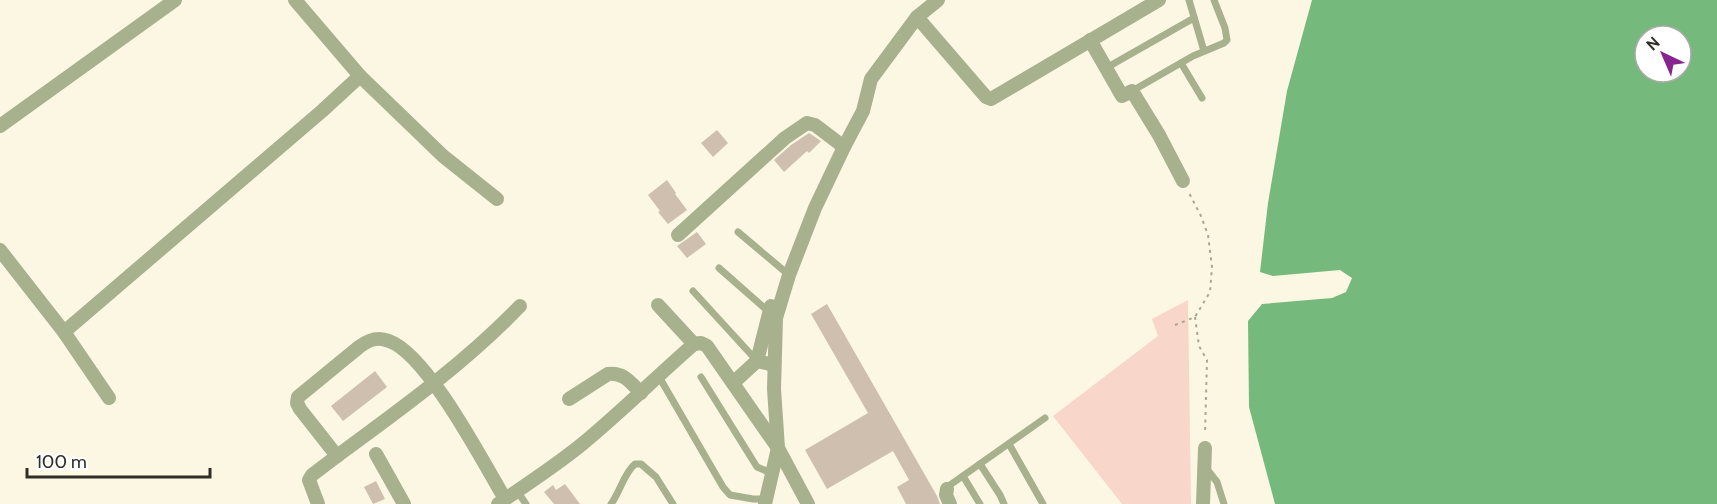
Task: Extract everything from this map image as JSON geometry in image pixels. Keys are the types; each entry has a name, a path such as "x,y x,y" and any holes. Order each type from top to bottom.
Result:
{"street":[{"path":"0,126 158,5 175,0"},
{"path":"295,0 360,76 443,156 497,199"},
{"path":"786,272 863,111 872,79 918,17 938,0"},
{"path":"918,17 988,99 1159,0"},
{"path":"1090,40 1122,96 1132,92 1159,135 1183,181"},
{"path":"64,332 360,76"},
{"path":"678,235 785,138 807,123 815,125 844,147"},
{"path":"733,383 757,361 798,231"},
{"path":"0,250 64,332 109,398"},
{"path":"658,305 694,344"},
{"path":"318,504 309,480 312,475 435,384 520,306"},
{"path":"766,501 778,448 773,315"},
{"path":"337,456 300,409 297,403 298,397 367,341 378,338 390,341 404,350 418,364 435,384 507,498 580,446 694,344 701,343 707,346 778,448 808,504"},
{"path":"757,361 774,365"},
{"path":"569,399 614,373 626,378 641,393"},
{"path":"1203,504 1205,448"},
{"path":"376,454 404,504"},
{"path":"946,489 950,504"}],"lane":[{"path":"1190,0 1204,51"},
{"path":"1132,92 1181,63 1204,51 1220,46 1227,40 1225,28 1214,0"},
{"path":"1106,68 1194,18"},
{"path":"1181,63 1202,98"},
{"path":"738,232 786,272"},
{"path":"719,268 773,315"},
{"path":"693,291 757,361"},
{"path":"658,375 723,488 730,495 766,501"},
{"path":"701,377 757,467 771,473"},
{"path":"946,489 1046,418"},
{"path":"1009,444 1043,504"},
{"path":"611,504 630,468 635,464 641,464 656,477 674,504"},
{"path":"980,464 1004,504"},
{"path":"1204,466 1217,482 1224,504"},
{"path":"963,476 980,504"},
{"path":"507,498 526,504"}],"path":[{"path":"1175,325 1195,317 1210,292 1212,267 1208,235 1183,181"},
{"path":"1195,317 1199,346 1207,360 1205,448"}],"shaded area":[{"path":"1312,0 1717,0 1717,504 1275,504 1249,407 1248,321 1262,304 1332,298 1346,292 1352,278 1340,270 1273,276 1260,272 1268,203 1287,91"},
{"path":"1188,300 1191,504 1122,504 1053,416 1158,336 1152,319"}],"building":[{"path":"717,130 728,143 713,157 701,143"},
{"path":"809,133 821,141 784,172 774,160"},
{"path":"667,180 687,210 668,224 648,195"},
{"path":"697,232 706,244 687,258 677,246"},
{"path":"827,304 940,504 906,504 897,487 909,480 893,451 827,489 805,450 868,413 811,314"},
{"path":"375,371 387,387 343,421 331,406"},
{"path":"376,481 385,499 373,504 364,487"},
{"path":"565,484 580,504 554,504 544,492 553,485 556,490"}]}
